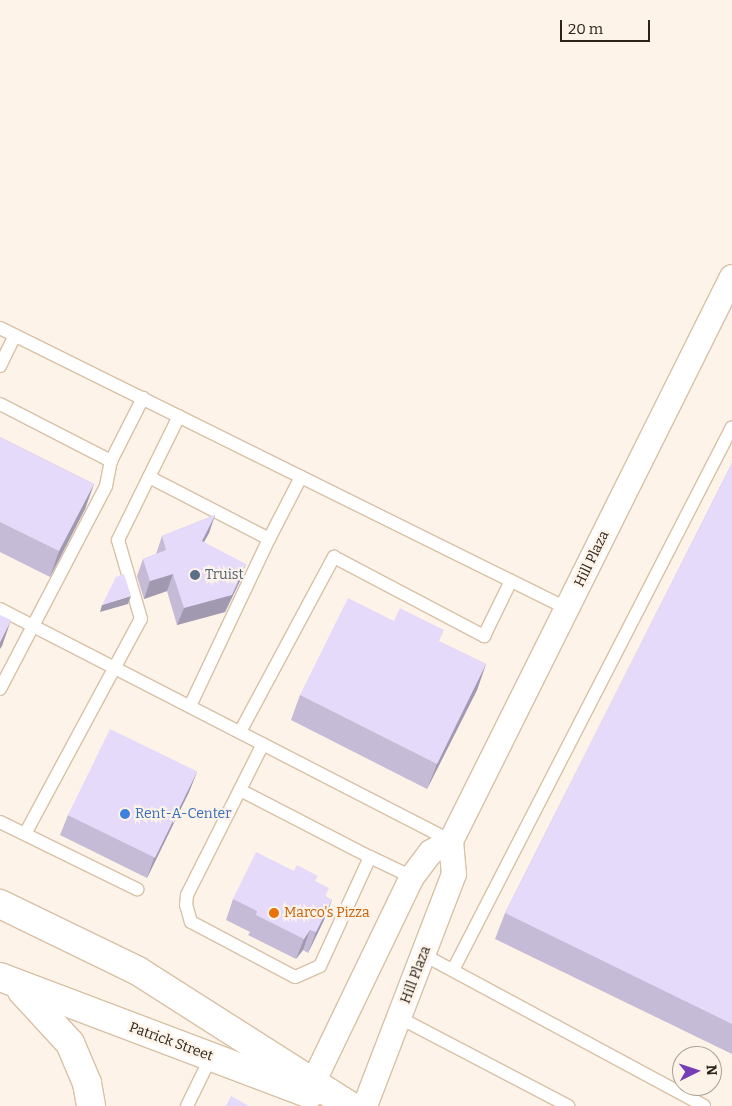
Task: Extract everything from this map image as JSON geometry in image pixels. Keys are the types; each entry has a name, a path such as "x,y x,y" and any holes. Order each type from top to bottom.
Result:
{"main road":[{"path":"0,904 138,971 311,1088 350,1106"},
{"path":"7,980 70,1043 87,1083 92,1106"},
{"name":"Patrick Street","path":"7,980 211,1057 311,1088 342,1106"}],"street":[{"name":"Hill Plaza","path":"365,1106 454,874 451,841 732,277"},
{"path":"311,1088 412,877 431,852 451,841"}],"lane":[{"path":"0,328 568,609"},
{"path":"0,366 15,335"},
{"path":"0,690 106,486 111,461 142,398"},
{"path":"0,404 111,461"},
{"path":"25,834 113,667 141,619 118,540 179,416"},
{"path":"452,970 732,427"},
{"path":"190,706 269,539 301,477"},
{"path":"149,478 269,539"},
{"path":"240,732 334,557 484,636 511,581"},
{"path":"0,609 451,841"},
{"path":"263,744 187,896 186,905 191,922 295,977 320,966 370,858"},
{"path":"240,790 370,858 412,877"},
{"path":"0,822 137,889"},
{"path":"424,955 704,1106"},
{"path":"400,1018 568,1106"},
{"path":"187,1106 211,1057"}],"building":[{"path":"0,437 94,484 59,551 0,522"},
{"path":"732,463 732,1024 505,913"},
{"path":"215,515 202,541 246,564 232,595 184,608 173,574 150,581 143,559 166,550 162,536"},
{"path":"124,574 131,596 102,605 116,577"},
{"path":"348,598 394,621 400,608 444,630 439,641 486,664 437,764 300,695"},
{"path":"0,615 11,620 0,642"},
{"name":"Rent-A-Center","path":"110,729 197,772 155,858 68,815"},
{"path":"256,852 294,871 297,865 318,876 315,881 329,888 325,897 332,900 316,932 310,930 304,939 256,915 257,911 233,899"},
{"path":"231,1096 249,1106 226,1106"}],"place":[{"name":"Truist","path":"195,575"},
{"name":"Rent-A-Center","path":"125,814"},
{"name":"Marco's Pizza","path":"274,913"}]}
